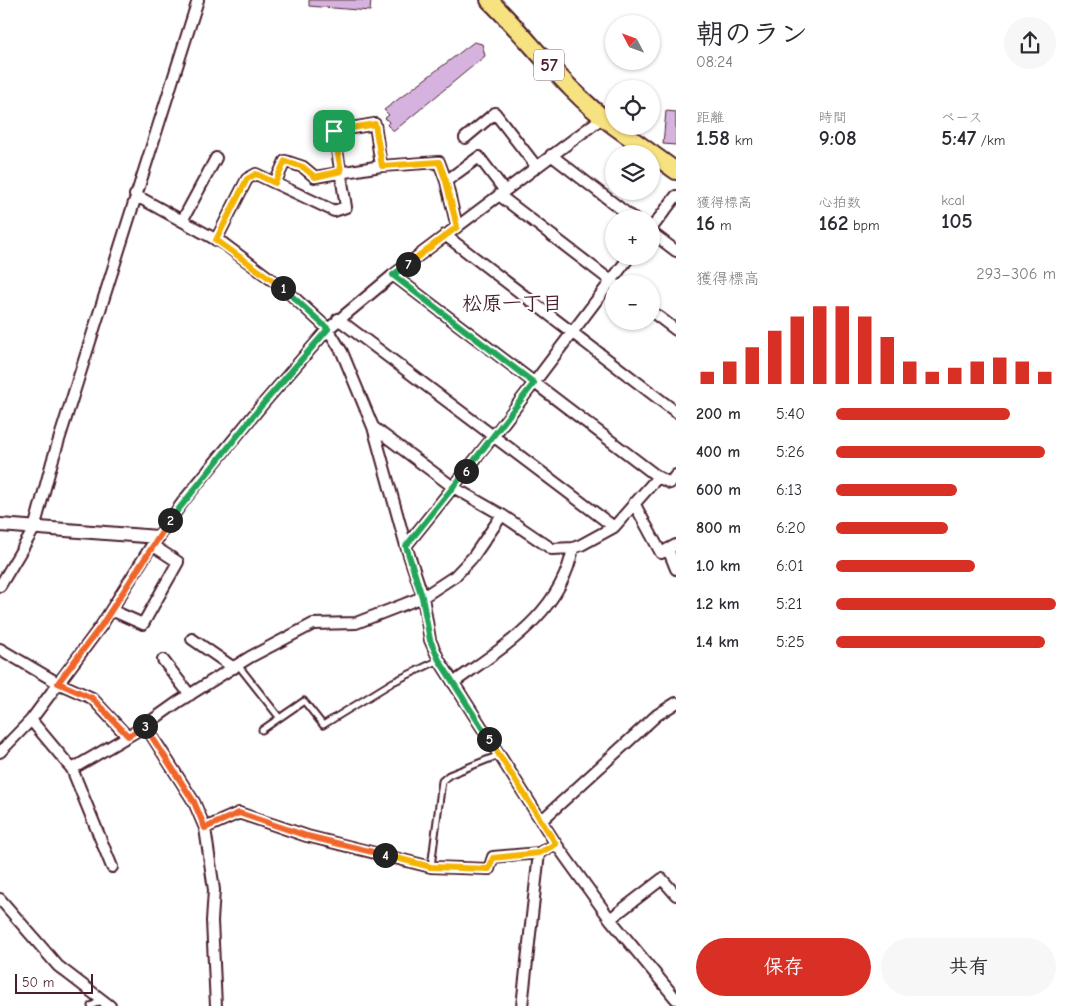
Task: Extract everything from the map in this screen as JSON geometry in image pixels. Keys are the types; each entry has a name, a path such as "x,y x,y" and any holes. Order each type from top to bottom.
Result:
{"main road":[{"name":"57","path":"489,0 552,69 605,118"},
{"name":"57","path":"626,135 676,171"}],"street":[{"path":"0,586 34,529 52,462 198,0"},
{"path":"466,138 495,113 536,166"},
{"path":"216,240 247,179 256,174 334,211 346,207 334,131 375,124 382,166"},
{"path":"0,752 31,720 111,610 155,541 197,485 328,329 393,275 536,166 551,155 605,126"},
{"path":"551,155 622,210"},
{"path":"446,181 479,156 502,193 605,276"},
{"path":"182,221 216,158"},
{"path":"275,183 285,161 303,167 315,177 341,171 382,166 439,162 446,181 457,227"},
{"path":"135,195 216,240 288,292 328,329 342,352 373,427 422,597 430,640 439,660 556,844 610,919 676,999"},
{"path":"660,218 676,196"},
{"path":"446,235 676,412"},
{"path":"660,238 676,251"},
{"path":"393,275 658,477 670,483 676,475"},
{"path":"406,546 605,292"},
{"path":"660,318 676,330"},
{"path":"338,319 614,527"},
{"path":"373,427 453,487 502,515 552,549 573,548 614,527 658,477"},
{"path":"634,503 661,553 672,547 676,570"},
{"path":"72,770 236,666 313,624 356,623 422,597 455,576 473,557 502,515"},
{"path":"0,525 155,541 178,562 143,624 111,610"},
{"path":"453,683 518,636 541,615 569,567 573,548"},
{"path":"192,639 236,666"},
{"path":"0,649 58,683 92,698 128,736"},
{"path":"163,660 190,695"},
{"path":"541,821 658,716 676,703"},
{"path":"31,720 72,770 112,867"},
{"path":"145,725 194,802 205,828 214,890 212,921 216,1006"},
{"path":"205,828 239,813 307,836 431,867 489,869 493,858 539,853 556,844"},
{"path":"522,1006 539,853"},
{"path":"610,919 662,879 676,895"},
{"path":"0,899 58,966 106,1003"}],"lane":[{"path":"262,730 304,701 323,724 393,682 439,660"},
{"path":"236,666 279,717"},
{"path":"431,867 442,781 449,775 498,755"},
{"path":"91,1006 106,1003"}],"building":[{"path":"309,0 371,0 370,11 309,6"},
{"path":"474,42 482,44 485,56 394,131 387,125 389,122 385,118 389,115 384,110"},
{"path":"666,111 676,112 676,145 663,144"}],"district":[{"name":"松原一丁目","path":"512,303"}],"route":[{"path":"375,124 382,166 439,162 446,181 457,227 393,275 534,383 406,546 422,597 430,640 439,660 556,844 539,853 493,858 489,869 431,867 307,836 239,813 205,828 194,802 145,725 128,736 92,698 58,683 101,626 152,545 185,499 262,405 328,329 288,292 216,240 247,179 256,174 275,183 285,161 303,167 315,177 341,171 334,131 375,124"}]}
